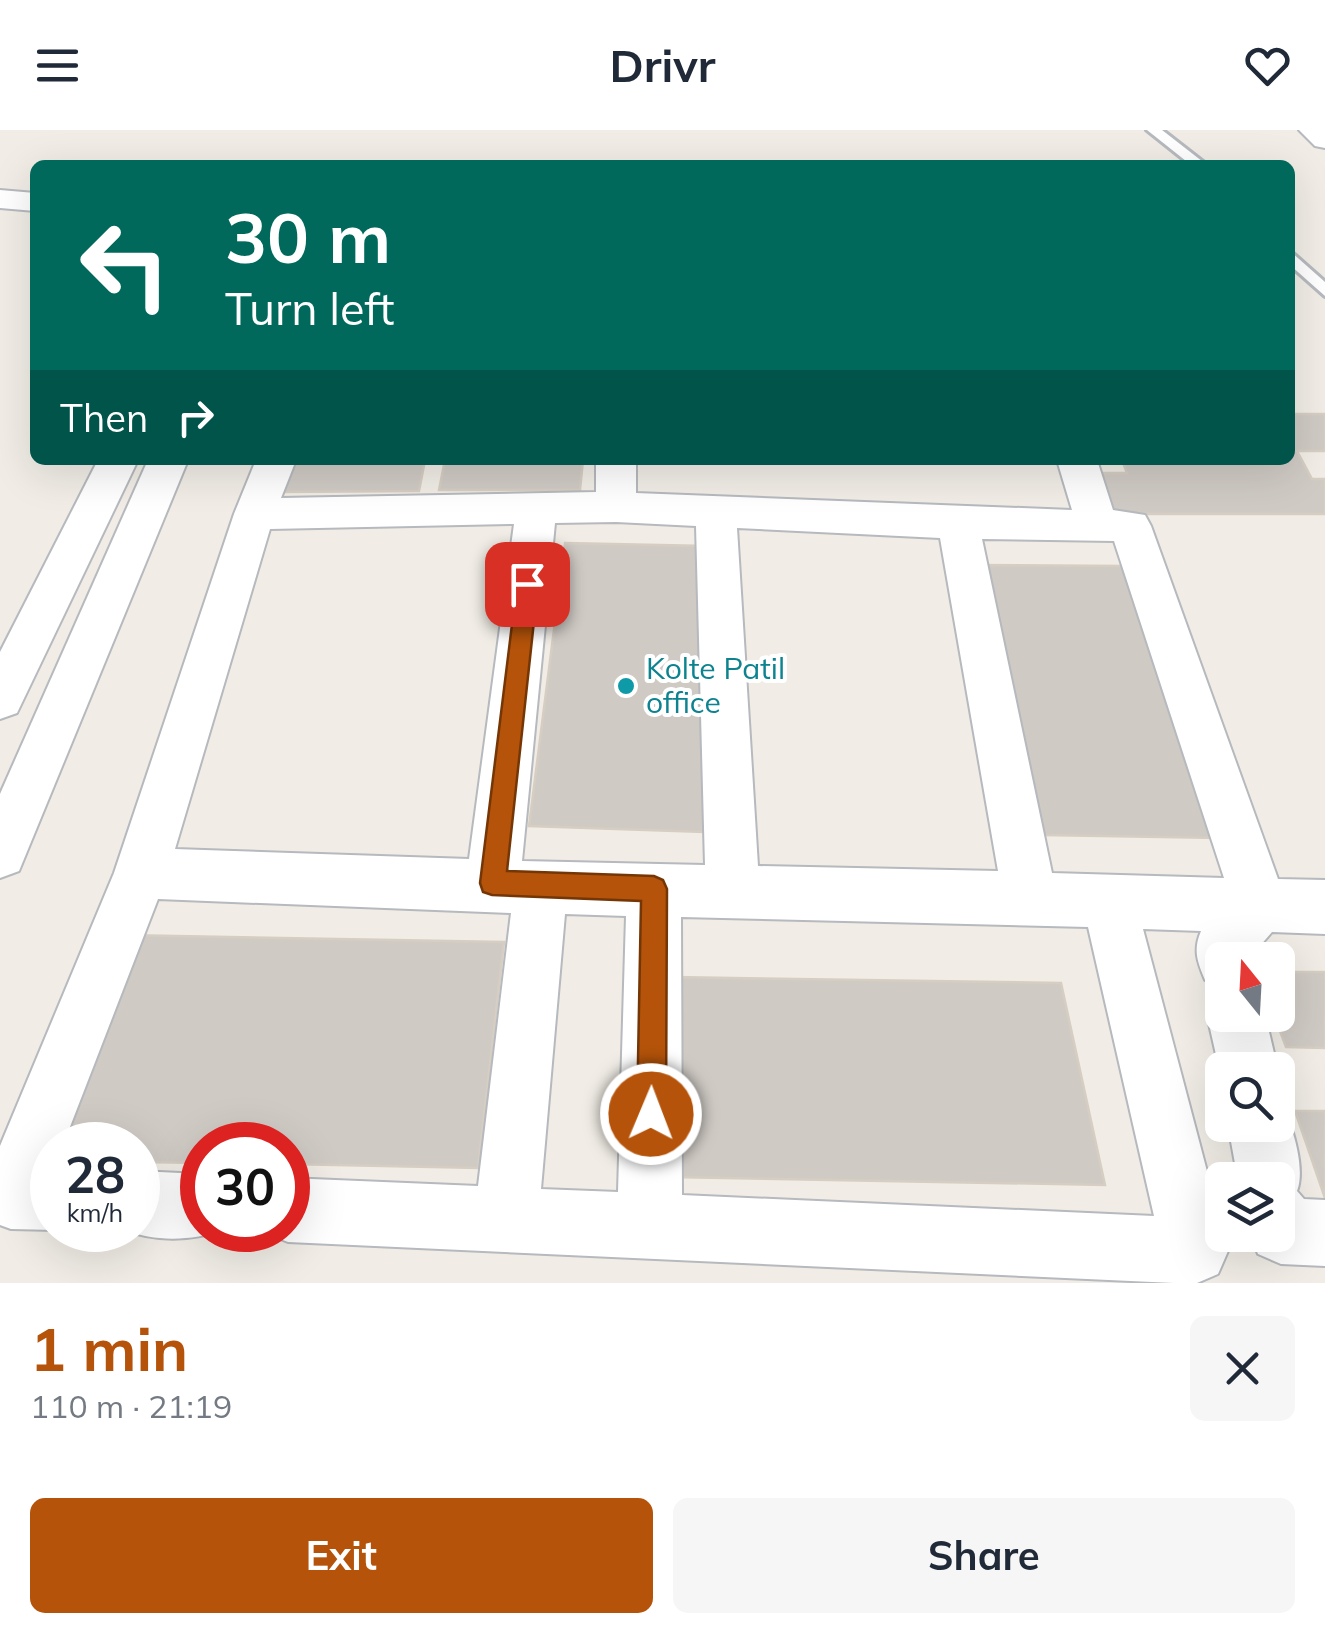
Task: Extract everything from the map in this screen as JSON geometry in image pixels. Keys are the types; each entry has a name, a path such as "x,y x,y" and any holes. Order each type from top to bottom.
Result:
{"street":[{"path":"1313,130 1325,140"},
{"path":"0,199 30,202"},
{"path":"0,699 116,465"},
{"path":"0,854 166,465"},
{"path":"41,1122 141,872 254,514 274,465"},
{"path":"616,465 616,507"},
{"path":"1079,465 1098,527"},
{"path":"254,514 616,507 958,523 1130,526 1260,906"},
{"path":"506,1220 517,885 536,510"},
{"path":"716,512 733,890"},
{"path":"958,523 1030,898"},
{"path":"141,872 1325,906"},
{"path":"650,1226 654,889"},
{"path":"310,1211 1195,1251 1110,902"},
{"path":"1226,942 1260,906"},
{"path":"30,1150 11,1197 30,1198"},
{"path":"1295,1232 1325,1233"}],"lane":[{"path":"1154,130 1193,160"},
{"path":"1295,261 1325,291"}],"building":[{"path":"1295,414 1325,414 1325,451 1297,451 1312,479 1325,479 1325,514 1102,514 1088,473 1127,473 1124,465 1295,465"},
{"path":"289,465 424,465 419,491 281,492"},
{"path":"444,465 582,465 580,490 439,490"},
{"name":"Kolte Patil office","path":"565,543 707,546 703,832 529,826"},
{"path":"982,565 1125,566 1218,838 1043,835"},
{"path":"124,935 504,942 478,1168 310,1164 310,1122 180,1122 180,1163 160,1162 160,1122 58,1122"},
{"path":"1295,972 1325,972 1325,1048 1286,1047 1280,1032 1295,1032"},
{"path":"673,977 1061,983 1105,1185 671,1177"},
{"path":"1295,1111 1325,1111 1325,1198"}],"place":[{"name":"Kolte Patil office","path":"626,686"}],"route":[{"path":"527,584 492,883 541,888 654,889 651,1114"}]}
